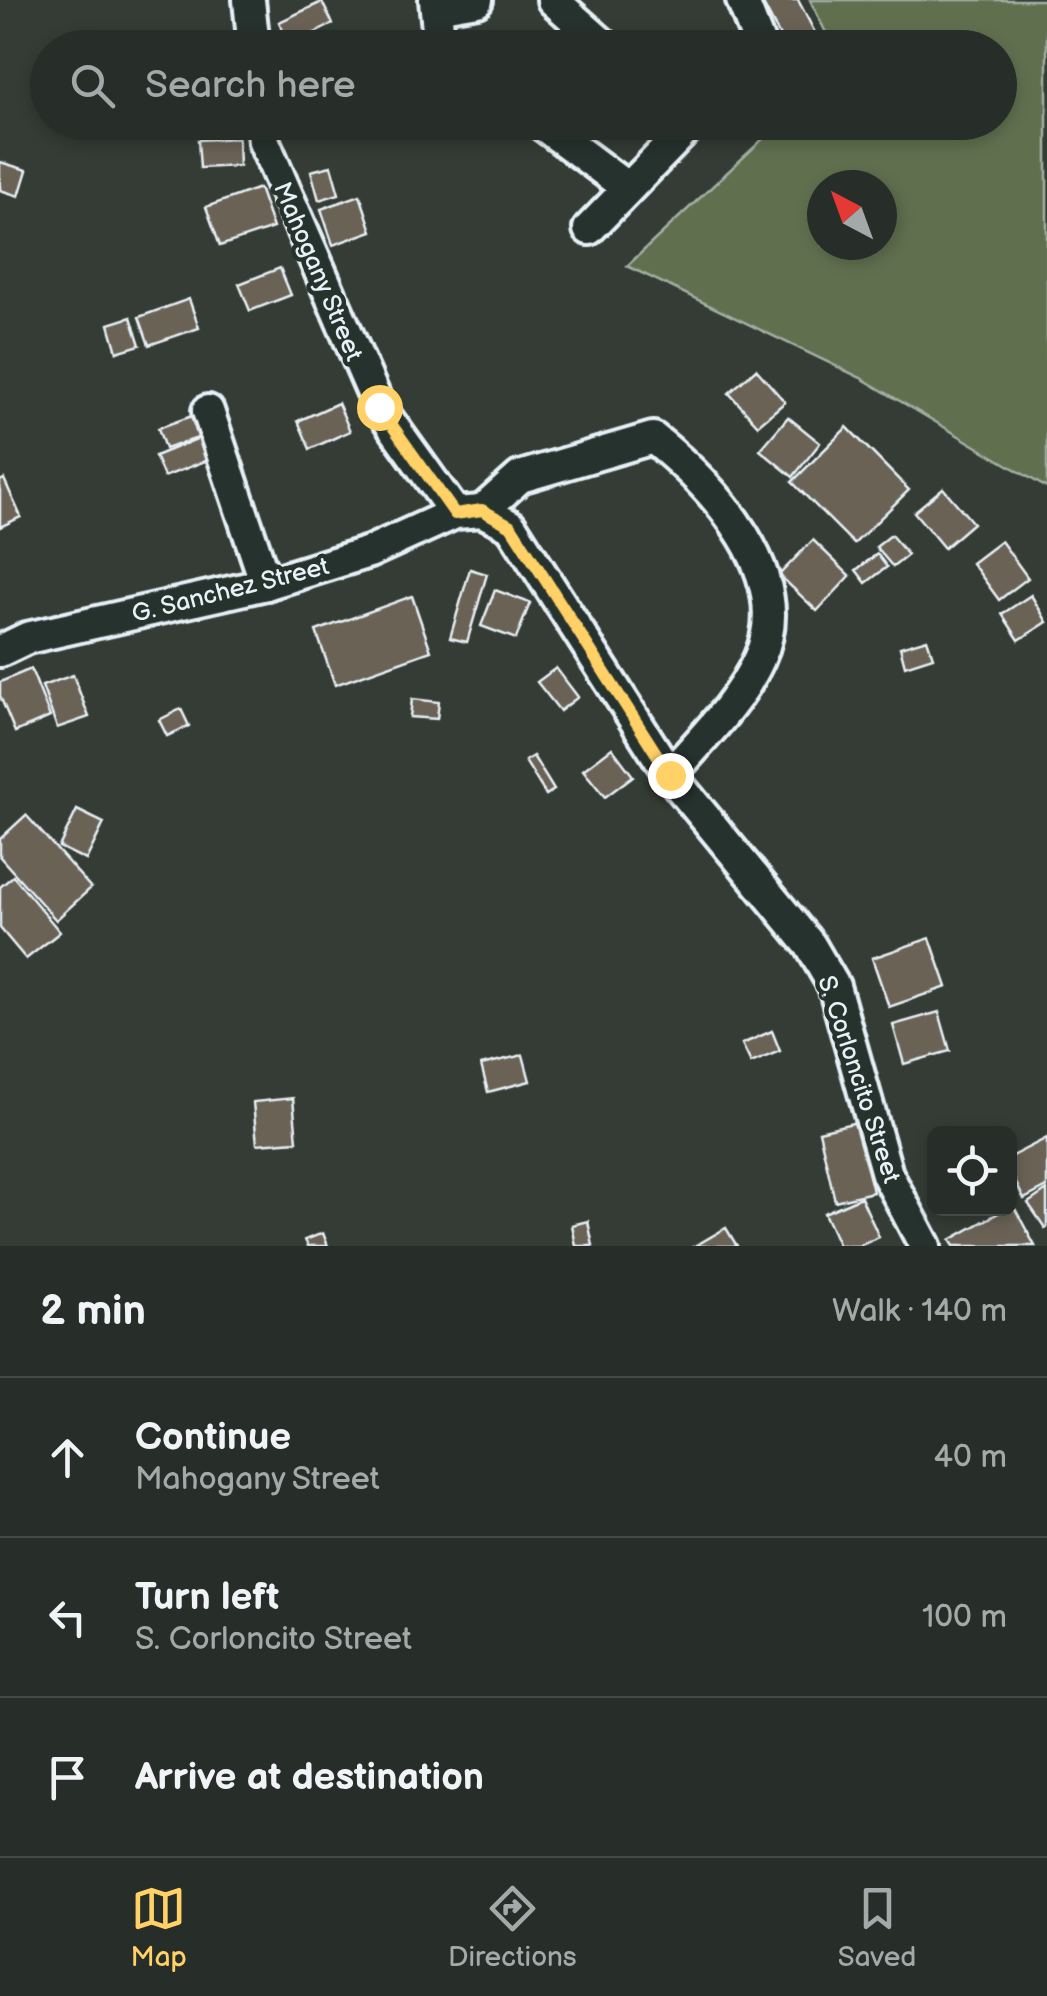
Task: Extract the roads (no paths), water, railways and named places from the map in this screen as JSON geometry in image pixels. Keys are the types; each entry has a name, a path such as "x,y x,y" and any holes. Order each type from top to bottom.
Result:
{"street":[{"path":"248,0 252,30"},
{"path":"438,30 436,3 477,0"},
{"path":"554,0 586,30"},
{"path":"742,0 754,30"},
{"name":"Mahogany Street","path":"264,140 379,407 468,512"},
{"path":"564,140 626,187"},
{"path":"590,229 674,140"},
{"path":"208,411 266,584"},
{"name":"G. Sanchez Street","path":"0,651 27,638 266,584 369,552 468,512 520,477 653,438 698,473 731,515 756,566 772,618 760,656 738,697 670,775"},
{"name":"S. Corloncito Street","path":"468,512 511,526 670,775 810,945 834,986 887,1174 925,1246"}]}
